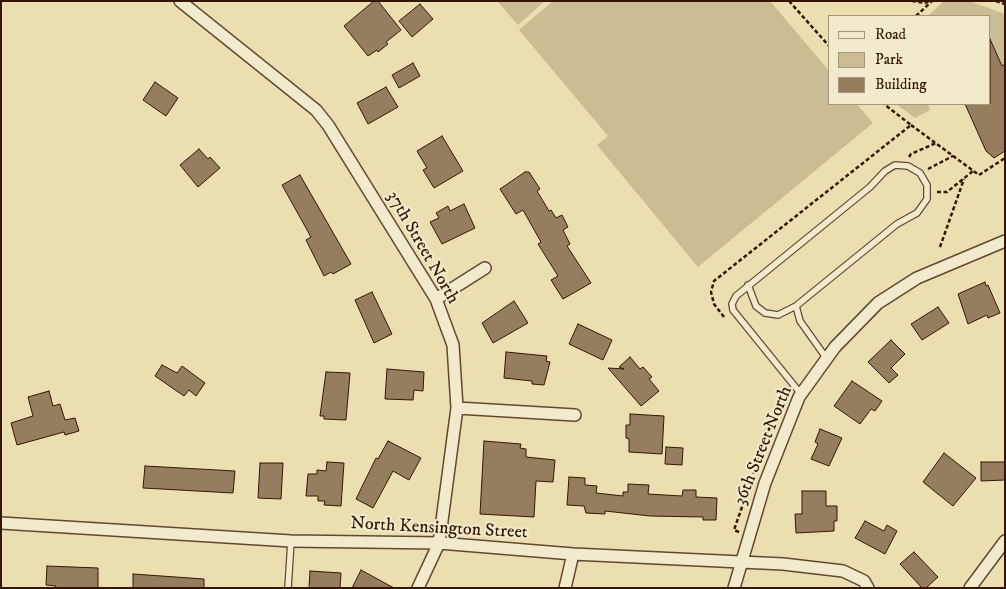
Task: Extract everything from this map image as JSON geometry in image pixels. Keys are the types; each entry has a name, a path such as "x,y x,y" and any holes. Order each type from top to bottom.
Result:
{"street":[{"name":"37th Street North","path":"180,1 306,101 328,125 436,299 453,345 457,408 439,543 418,588"},
{"name":"36th Street North","path":"734,588 765,483 801,394 835,347 878,303 917,278 1005,241"},
{"path":"436,299 485,268"},
{"path":"457,408 575,414"},
{"name":"North Kensington Street","path":"1,524 291,541 439,543 573,554 741,562 843,571 864,581 868,588"},
{"path":"970,588 1004,541"},
{"path":"565,588 573,554"}],"lane":[{"path":"748,285 756,306 765,314 778,315 796,306 897,224 917,213 927,199 927,185 920,172 895,165 885,171 870,187 748,285 736,296 732,304 732,310 801,394"},
{"path":"796,306 800,320 827,358"},
{"path":"288,588 291,541"}],"path":[{"path":"789,1 828,44"},
{"path":"912,1 925,3 930,1"},
{"path":"917,15 930,1"},
{"path":"996,1 1005,4"},
{"path":"911,125 979,175 1005,158"},
{"path":"904,166 911,154 936,143"},
{"path":"920,172 953,156"},
{"path":"927,193 947,192 973,171"},
{"path":"940,247 964,178"}],"green space":[{"path":"497,1 545,1 518,25"},
{"path":"553,1 770,1 828,70 828,105 858,105 873,123 698,267 597,145 608,136 519,30"},
{"path":"944,1 969,1 1005,14 1005,64 1002,66 991,44 991,15 929,15"},
{"path":"897,105 928,105 930,110 915,118"}],"building":[{"path":"374,1 378,1 401,30 386,42 388,44 378,52 377,50 368,56 344,26"},
{"path":"420,4 433,19 412,37 399,21"},
{"path":"991,41 1002,66 1005,64 1005,151 994,158 986,151 965,105 991,105"},
{"path":"413,63 420,76 399,88 392,75"},
{"path":"155,82 178,98 166,116 143,100"},
{"path":"386,87 398,107 368,124 357,103"},
{"path":"442,136 463,171 434,188 423,170 427,168 417,151"},
{"path":"199,149 220,168 198,187 180,165"},
{"path":"525,172 529,172 540,189 537,191 549,211 551,210 556,218 562,215 568,227 563,230 570,244 567,246 591,283 563,299 551,280 558,276 538,244 541,242 523,210 516,214 500,189"},
{"path":"300,175 351,264 333,274 331,272 324,276 306,240 311,237 282,185"},
{"path":"464,204 475,228 442,244 430,222 439,218 436,213 448,206 450,211"},
{"path":"985,282 1000,313 988,318 987,315 968,324 958,294"},
{"path":"372,292 392,334 374,343 355,300"},
{"path":"514,301 528,323 493,343 482,323"},
{"path":"938,307 949,323 922,340 911,324"},
{"path":"578,324 612,340 603,360 569,344"},
{"path":"891,340 905,354 891,368 898,375 889,383 868,362"},
{"path":"506,352 547,356 546,361 550,362 544,385 532,384 532,381 504,378"},
{"path":"630,357 640,369 643,367 652,377 649,379 659,391 641,406 608,368 624,369 619,367"},
{"path":"162,365 177,373 182,366 205,383 196,396 189,390 184,396 155,376"},
{"path":"387,369 424,372 423,391 414,390 413,400 385,399"},
{"path":"326,372 350,373 346,420 324,419 324,416 320,416"},
{"path":"852,381 882,401 875,411 871,409 860,424 834,406"},
{"path":"49,391 53,406 60,404 65,420 75,418 79,431 65,435 64,432 17,445 11,423 33,416 28,397"},
{"path":"630,414 664,416 662,454 629,452 626,425 630,425"},
{"path":"820,429 842,438 829,466 811,459 818,444 815,442"},
{"path":"388,441 421,458 409,480 393,471 373,508 356,499 376,458 378,459"},
{"path":"484,441 521,444 520,448 526,449 526,457 555,460 553,482 536,481 534,517 480,514"},
{"path":"666,447 683,448 682,465 665,464"},
{"path":"944,453 976,478 953,506 923,482"},
{"path":"327,462 344,463 341,506 324,505 325,501 318,501 318,496 306,496 308,474 317,474 317,470 326,471"},
{"path":"981,462 1005,462 1005,480 981,481"},
{"path":"260,463 283,463 281,499 258,498"},
{"path":"145,466 235,471 233,493 143,488"},
{"path":"569,477 585,478 585,485 597,486 596,493 623,496 623,492 628,492 628,484 649,485 648,494 682,496 683,490 696,490 696,497 717,498 716,520 703,520 703,517 650,516 605,511 605,514 586,513 584,506 567,505"},
{"path":"802,491 826,491 826,506 837,506 837,521 834,521 834,531 796,533 795,514 802,514"},
{"path":"865,521 884,531 887,525 897,531 885,554 855,538"},
{"path":"914,552 938,577 926,588 922,588 900,564"},
{"path":"47,566 98,568 98,588 55,588 56,586 46,585"},
{"path":"361,570 394,588 352,588"},
{"path":"310,571 341,573 340,588 309,588"},
{"path":"133,574 204,579 204,588 133,588"}]}
